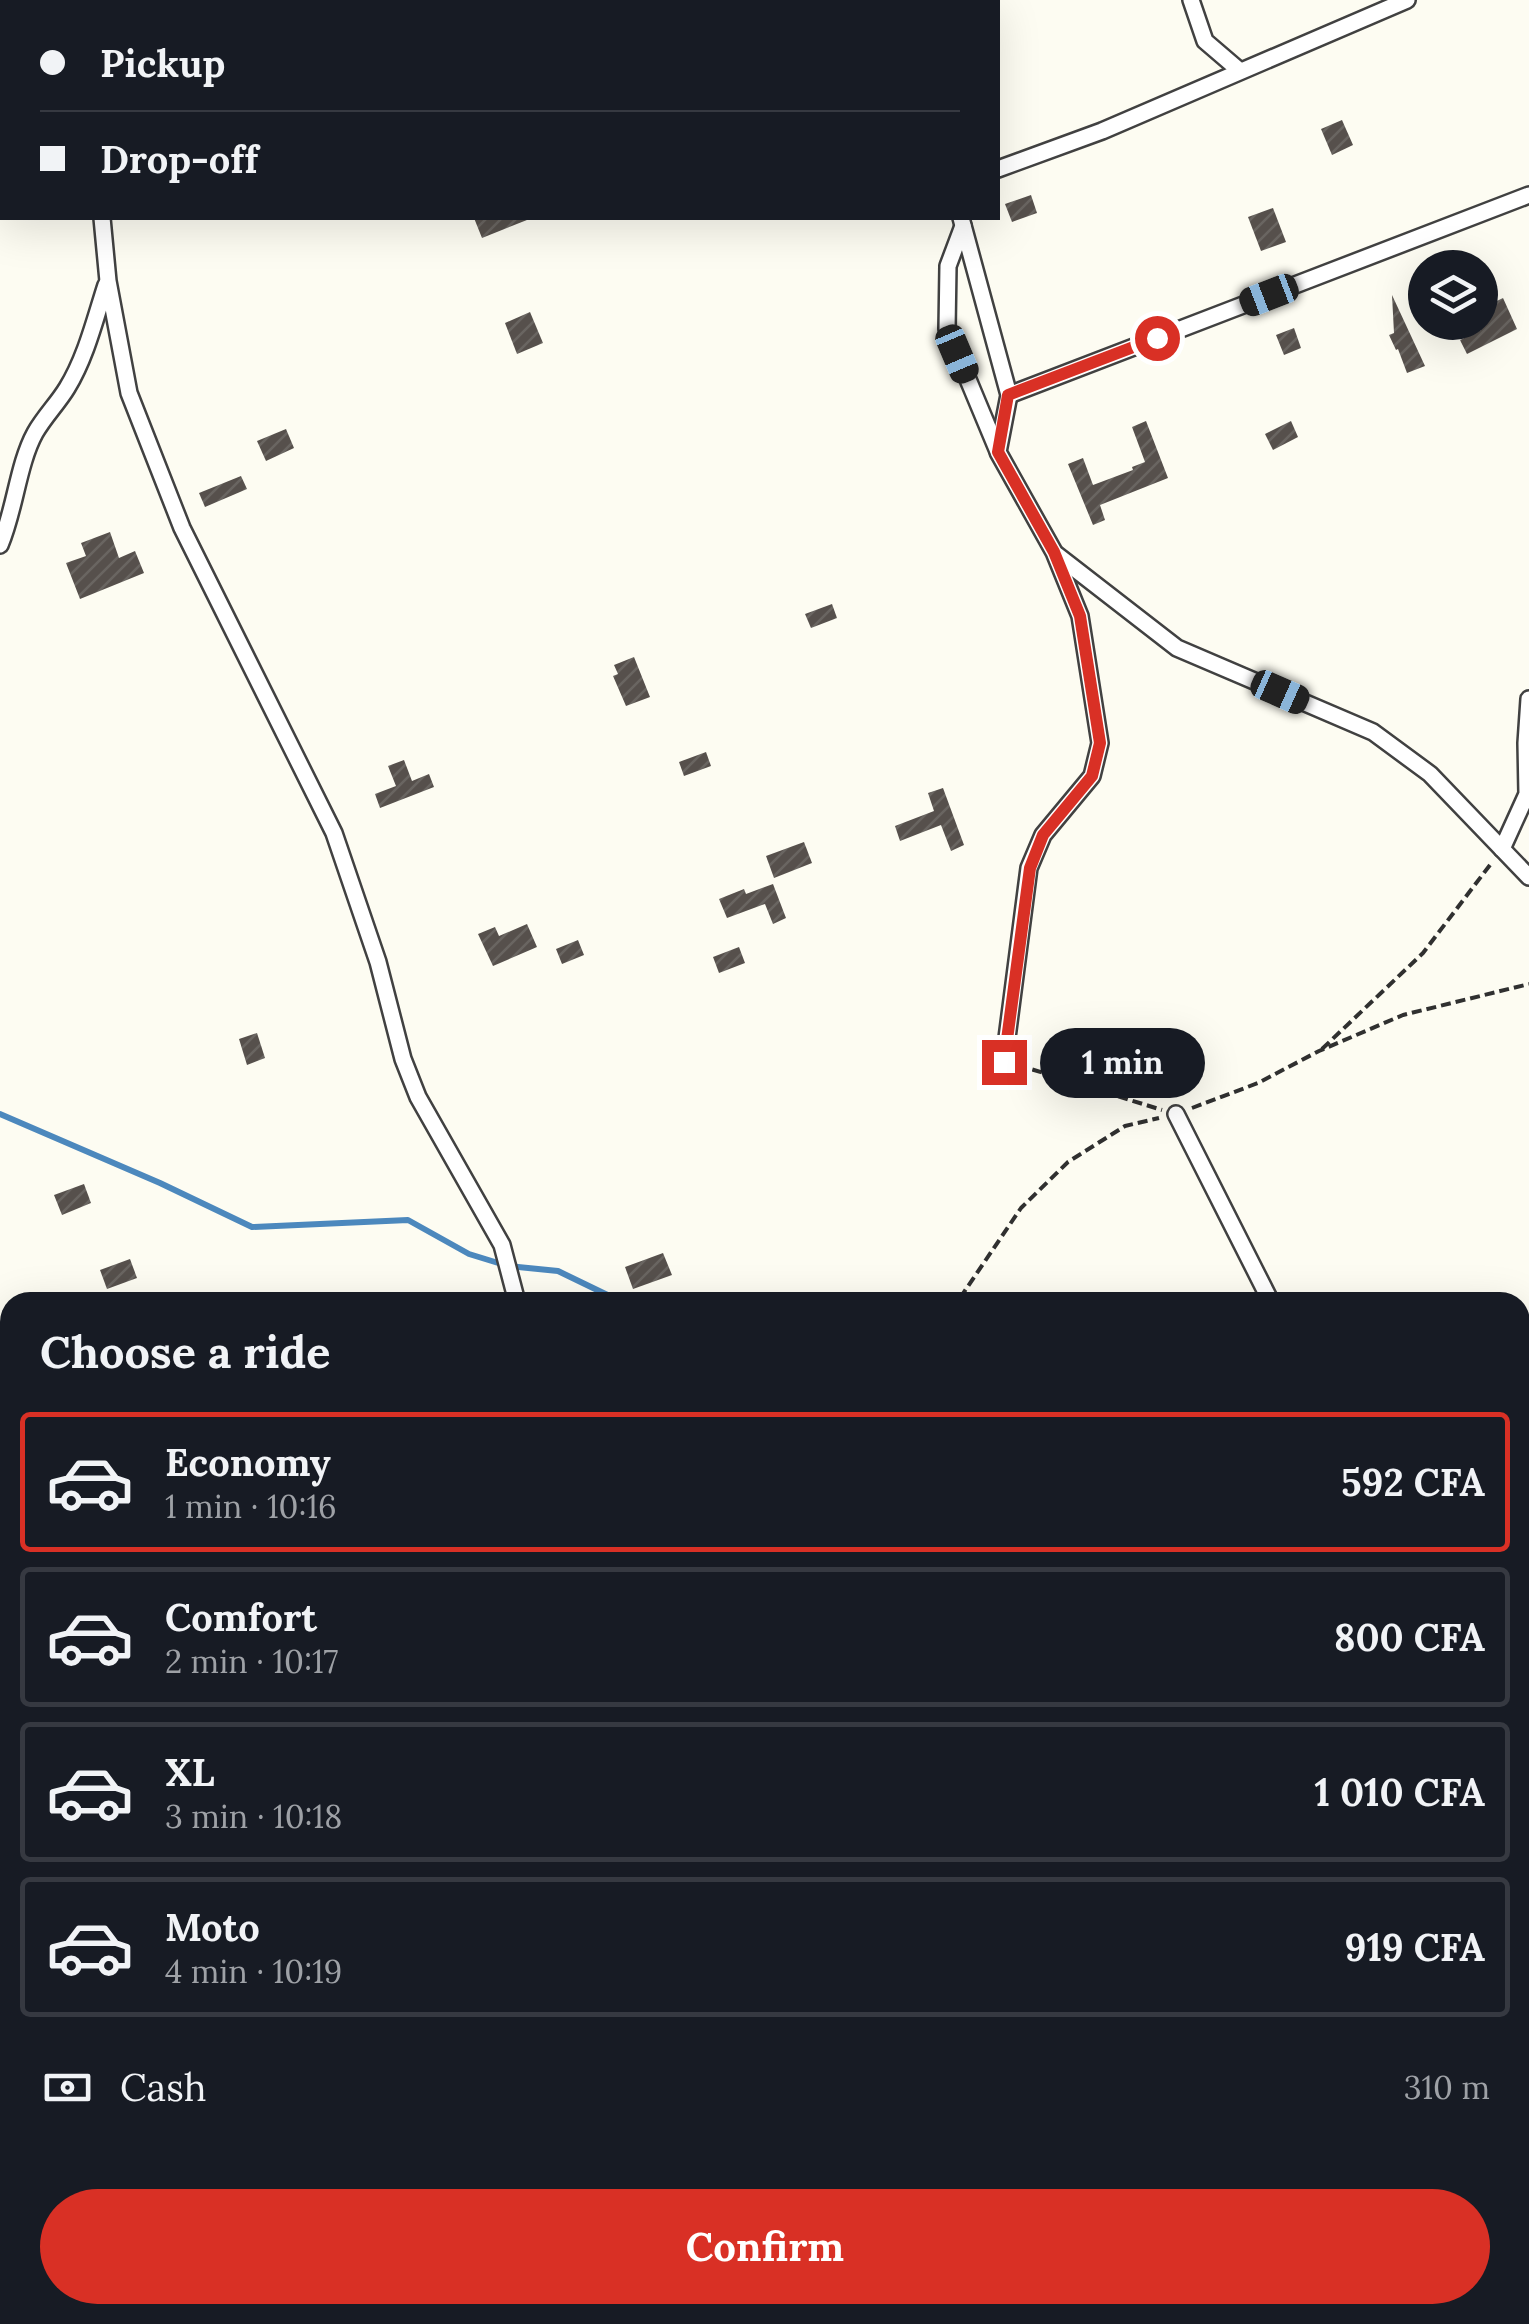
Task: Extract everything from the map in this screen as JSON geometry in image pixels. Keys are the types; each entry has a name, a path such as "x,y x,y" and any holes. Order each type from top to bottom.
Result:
{"street":[{"path":"1191,0 1204,41 1240,72"},
{"path":"1000,168 1102,131 1407,0"},
{"path":"1008,395 1529,195"},
{"path":"102,220 108,281 129,393 176,511 334,833 378,962 403,1059 418,1097 502,1245 514,1292"},
{"path":"960,220 1008,395 998,452"},
{"path":"960,220 948,266 947,329 998,452 1054,552 1080,616 1100,743 1092,776 1043,835 1030,868 1004,1062"},
{"path":"0,545 34,434 68,386 108,281"},
{"path":"1054,552 1178,648 1373,732 1430,774 1529,877"},
{"path":"1502,849 1526,794 1529,698"},
{"path":"1176,1114 1266,1292"}],"path":[{"path":"1320,1051 1423,953 1502,849"},
{"path":"964,1292 1021,1208 1068,1162 1124,1126 1176,1114 1258,1083 1403,1015 1529,984"},
{"path":"1004,1062 1176,1114"}],"building":[{"path":"1342,120 1353,145 1332,155 1321,129"},
{"path":"1031,195 1037,213 1012,222 1005,204"},
{"path":"1273,208 1286,242 1261,251 1248,217"},
{"path":"475,220 527,220 482,238"},
{"path":"1392,295 1408,329 1408,340 1413,340 1425,366 1407,373 1389,335 1394,333"},
{"path":"1503,298 1517,329 1498,338 1498,300"},
{"path":"530,312 543,343 517,354 505,323"},
{"path":"1294,328 1301,348 1284,355 1276,335"},
{"path":"1460,340 1495,340 1467,354"},
{"path":"1146,421 1168,478 1100,505 1105,520 1093,525 1068,464 1083,458 1093,485 1133,470 1132,467 1145,462 1132,427"},
{"path":"1291,421 1298,437 1273,450 1265,434"},
{"path":"286,429 294,448 266,461 257,441"},
{"path":"241,476 247,489 205,507 199,493"},
{"path":"110,532 119,558 135,551 144,573 80,599 66,563 86,556 81,543"},
{"path":"832,604 837,618 811,628 805,614"},
{"path":"634,657 650,697 626,706 613,676 618,674 614,665"},
{"path":"706,752 711,766 684,776 679,762"},
{"path":"404,760 412,781 429,774 434,787 380,808 375,794 396,786 388,766"},
{"path":"943,788 964,845 951,851 941,825 900,841 895,826 934,811 928,793"},
{"path":"804,842 812,863 774,878 766,856"},
{"path":"773,884 786,918 773,924 765,904 727,918 719,899"},
{"path":"527,924 537,947 493,966 478,934 495,927 499,936"},
{"path":"578,940 584,955 562,964 556,949"},
{"path":"739,947 745,963 719,973 713,957"},
{"path":"257,1033 265,1058 247,1065 239,1039"},
{"path":"84,1184 91,1203 62,1215 54,1195"},
{"path":"663,1253 672,1275 633,1289 625,1267"},
{"path":"130,1259 137,1278 107,1289 100,1270"}],"waterway":[{"path":"0,1114 252,1227 408,1220 469,1254 508,1266 558,1271 601,1292"}],"route":[{"path":"1004,1062 1030,868 1043,835 1092,776 1100,743 1080,616 1054,552 998,452 1008,395 1157,338"}]}
